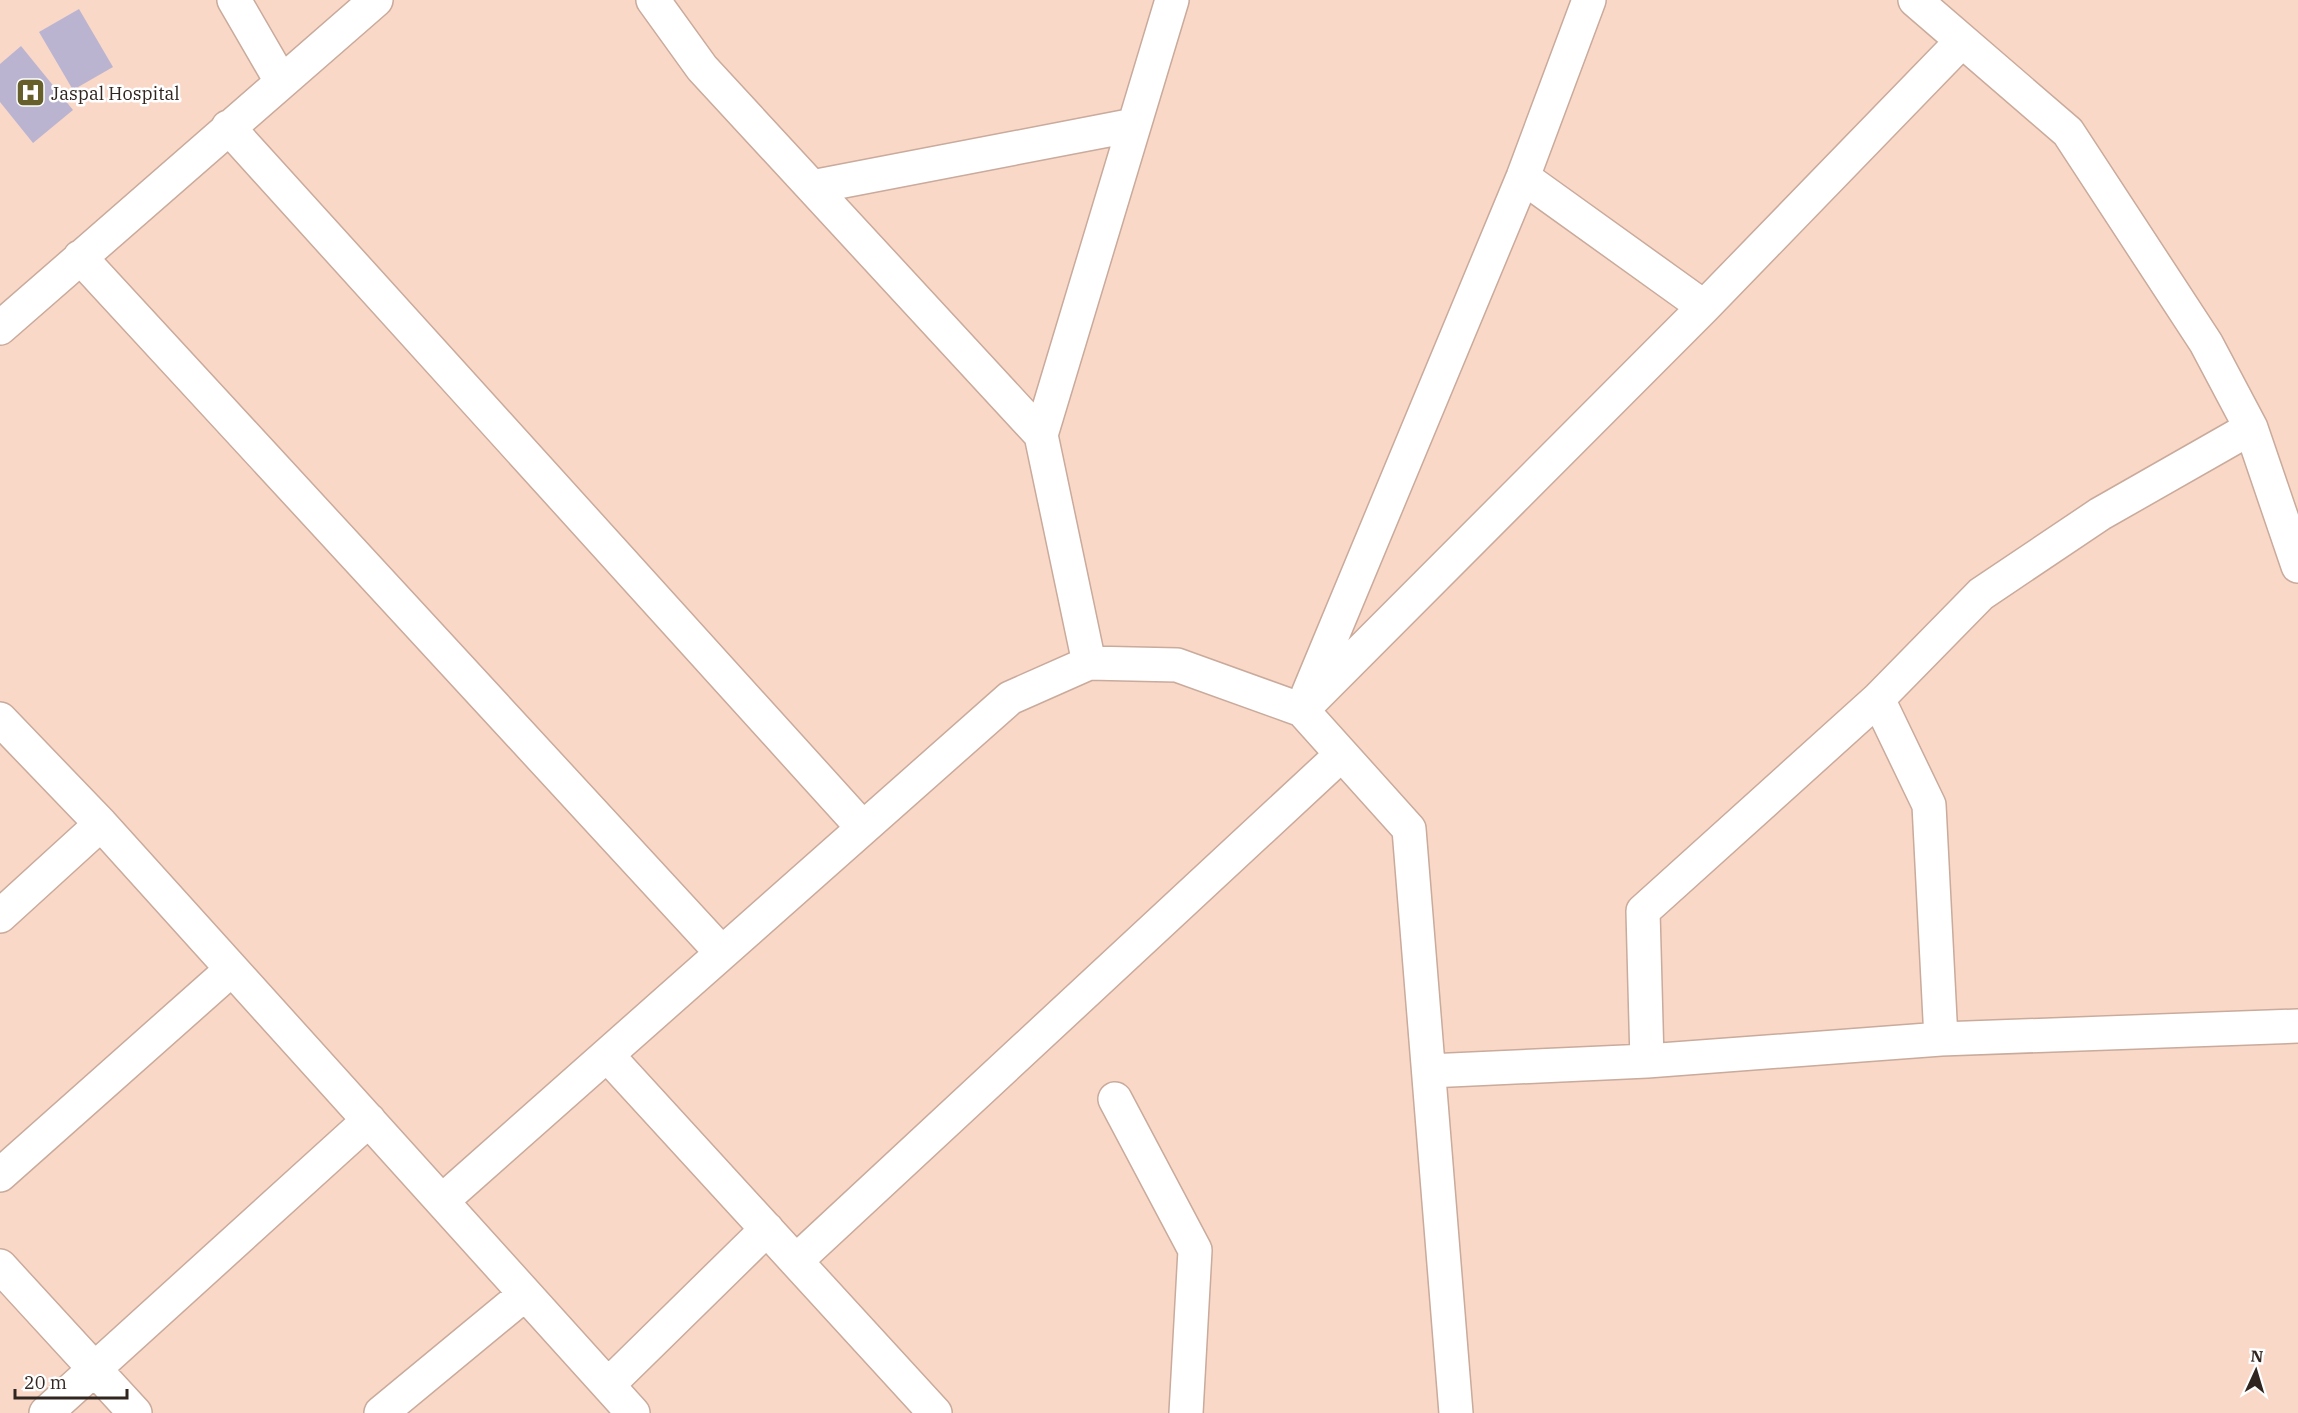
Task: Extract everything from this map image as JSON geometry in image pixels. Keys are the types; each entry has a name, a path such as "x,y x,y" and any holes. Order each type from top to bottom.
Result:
{"street":[{"path":"234,0 281,81"},
{"path":"4,315 80,257 376,0"},
{"path":"653,0 702,68 1041,435"},
{"path":"1089,663 1041,435 1172,0"},
{"path":"1302,710 1523,177 1588,0"},
{"path":"1915,0 2068,132 2206,343 2251,428 2298,566"},
{"path":"1302,710 1704,307 1962,41"},
{"path":"812,186 1134,125"},
{"path":"228,127 863,828"},
{"path":"1523,177 1704,307"},
{"path":"80,257 722,953"},
{"path":"1647,1061 1643,912 1878,699 1981,594 2100,514 2251,428"},
{"path":"442,1201 1010,698 1089,663 1177,665 1302,710 1409,829 1456,1413"},
{"path":"1878,699 1929,805 1941,1039"},
{"path":"0,719 101,824 631,1412"},
{"path":"796,1262 1341,755"},
{"path":"0,916 101,824"},
{"path":"0,1175 232,969"},
{"path":"1429,1071 1647,1061 1941,1039 2298,1026"},
{"path":"607,1055 935,1413"},
{"path":"1115,1099 1195,1250 1186,1413"},
{"path":"46,1413 369,1120"},
{"path":"608,1385 767,1229"},
{"path":"0,1266 135,1413"},
{"path":"381,1413 525,1294"}],"building":[{"path":"79,9 113,67 73,90 39,32"},
{"path":"21,46 73,110 33,143 0,102 0,64"}],"place":[{"name":"Jaspal Hospital","path":"30,93"}]}
